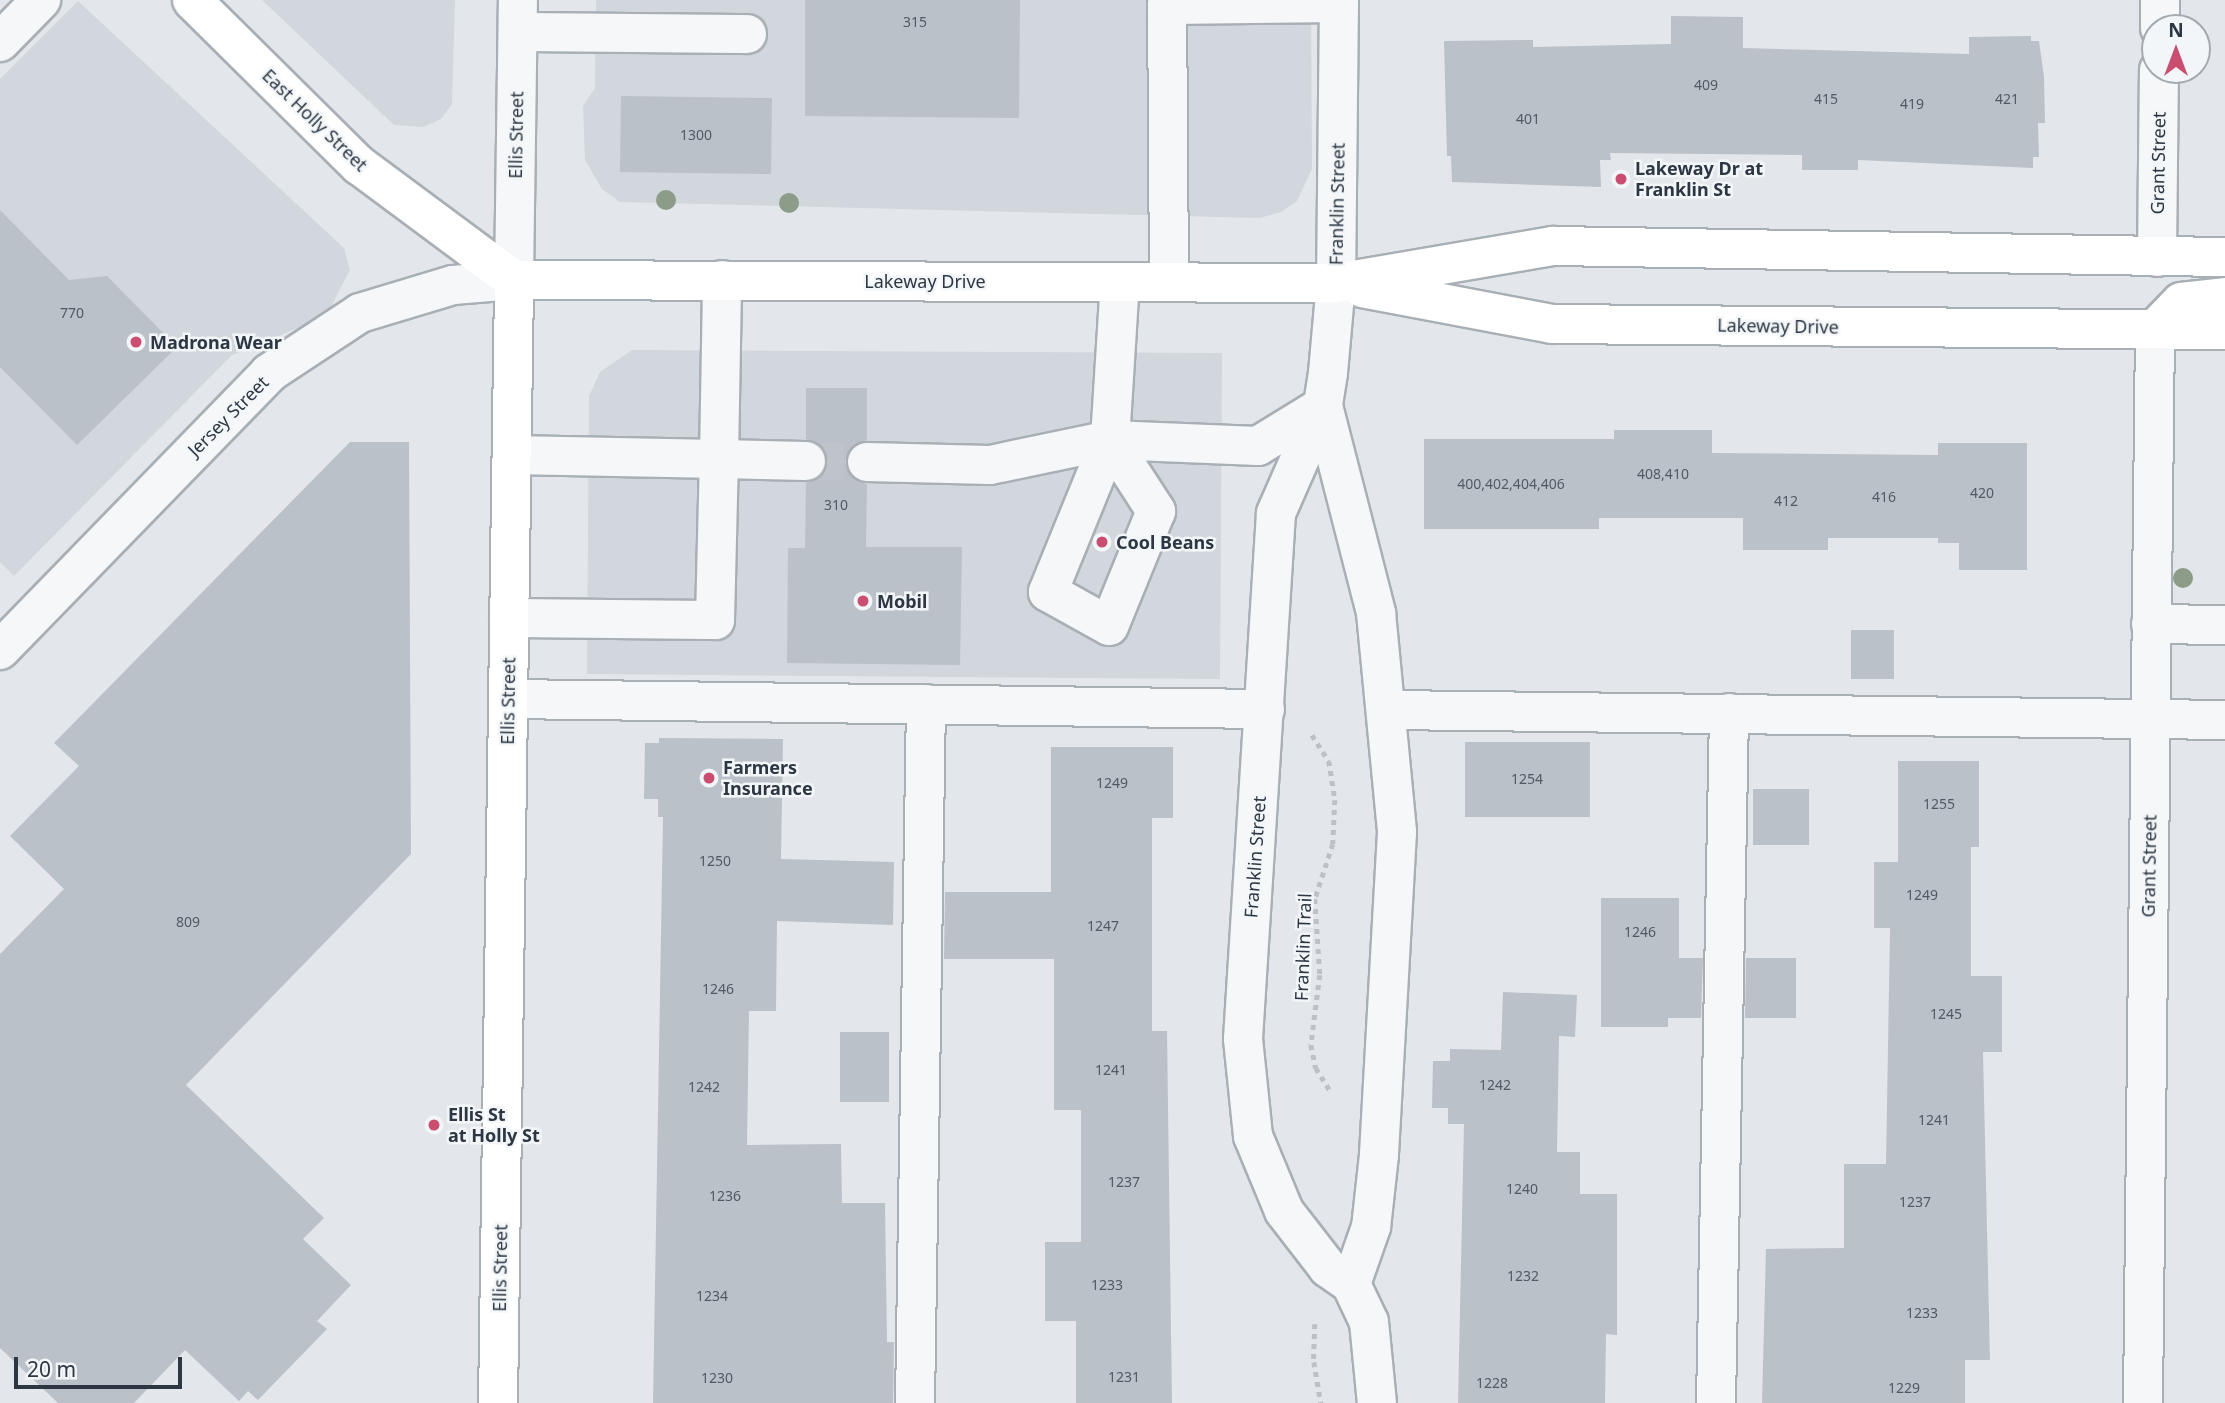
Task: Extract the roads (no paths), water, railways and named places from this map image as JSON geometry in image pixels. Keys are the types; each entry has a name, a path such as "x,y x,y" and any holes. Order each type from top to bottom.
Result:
{"main road":[{"name":"East Holly Street","path":"192,0 359,164 514,280"},
{"name":"Lakeway Drive","path":"514,280 1336,283 1553,246 2225,257"},
{"name":"Ellis Street","path":"498,1403 514,280"},
{"name":"Lakeway Drive","path":"1336,283 1552,324 2225,330"},
{"path":"2155,329 2181,302 2225,297"}],"street":[{"path":"0,42 41,0"},
{"path":"1170,282 1167,5 1339,1"},
{"name":"Franklin Street","path":"1339,1 1336,283 1323,406 1276,513 1243,1039 1253,1136 1284,1211 1328,1268 1351,1284 1369,1322 1377,1403"},
{"path":"518,16 747,34"},
{"name":"Ellis Street","path":"514,280 518,16"},
{"name":"Grant Street","path":"2157,257 2159,84"},
{"name":"Jersey Street","path":"0,650 269,373 360,313 453,285 514,280"},
{"path":"509,618 715,620 722,280"},
{"path":"1110,440 1120,282"},
{"name":"Grant Street","path":"2143,1403 2155,329"},
{"path":"867,462 990,465 1110,440 1258,446 1323,406"},
{"name":"Franklin Street","path":"1323,406 1376,613 1397,831 1379,1155 1371,1227 1351,1284"},
{"path":"512,455 806,461"},
{"path":"2151,624 2225,625"},
{"path":"508,699 926,704 1265,700"},
{"path":"915,1403 926,704"},
{"path":"1387,710 2225,720"},
{"path":"1716,1403 1729,713"}],"tunnel":[{"path":"806,461 867,462"}],"place":[{"name":"Lakeway Dr at Franklin St","path":"1621,179"},
{"name":"Madrona Wear","path":"136,342"},
{"name":"Cool Beans","path":"1102,542"},
{"name":"Mobil","path":"863,601"},
{"name":"Farmers Insurance","path":"709,778"},
{"name":"Ellis St at Holly St","path":"434,1125"}]}
